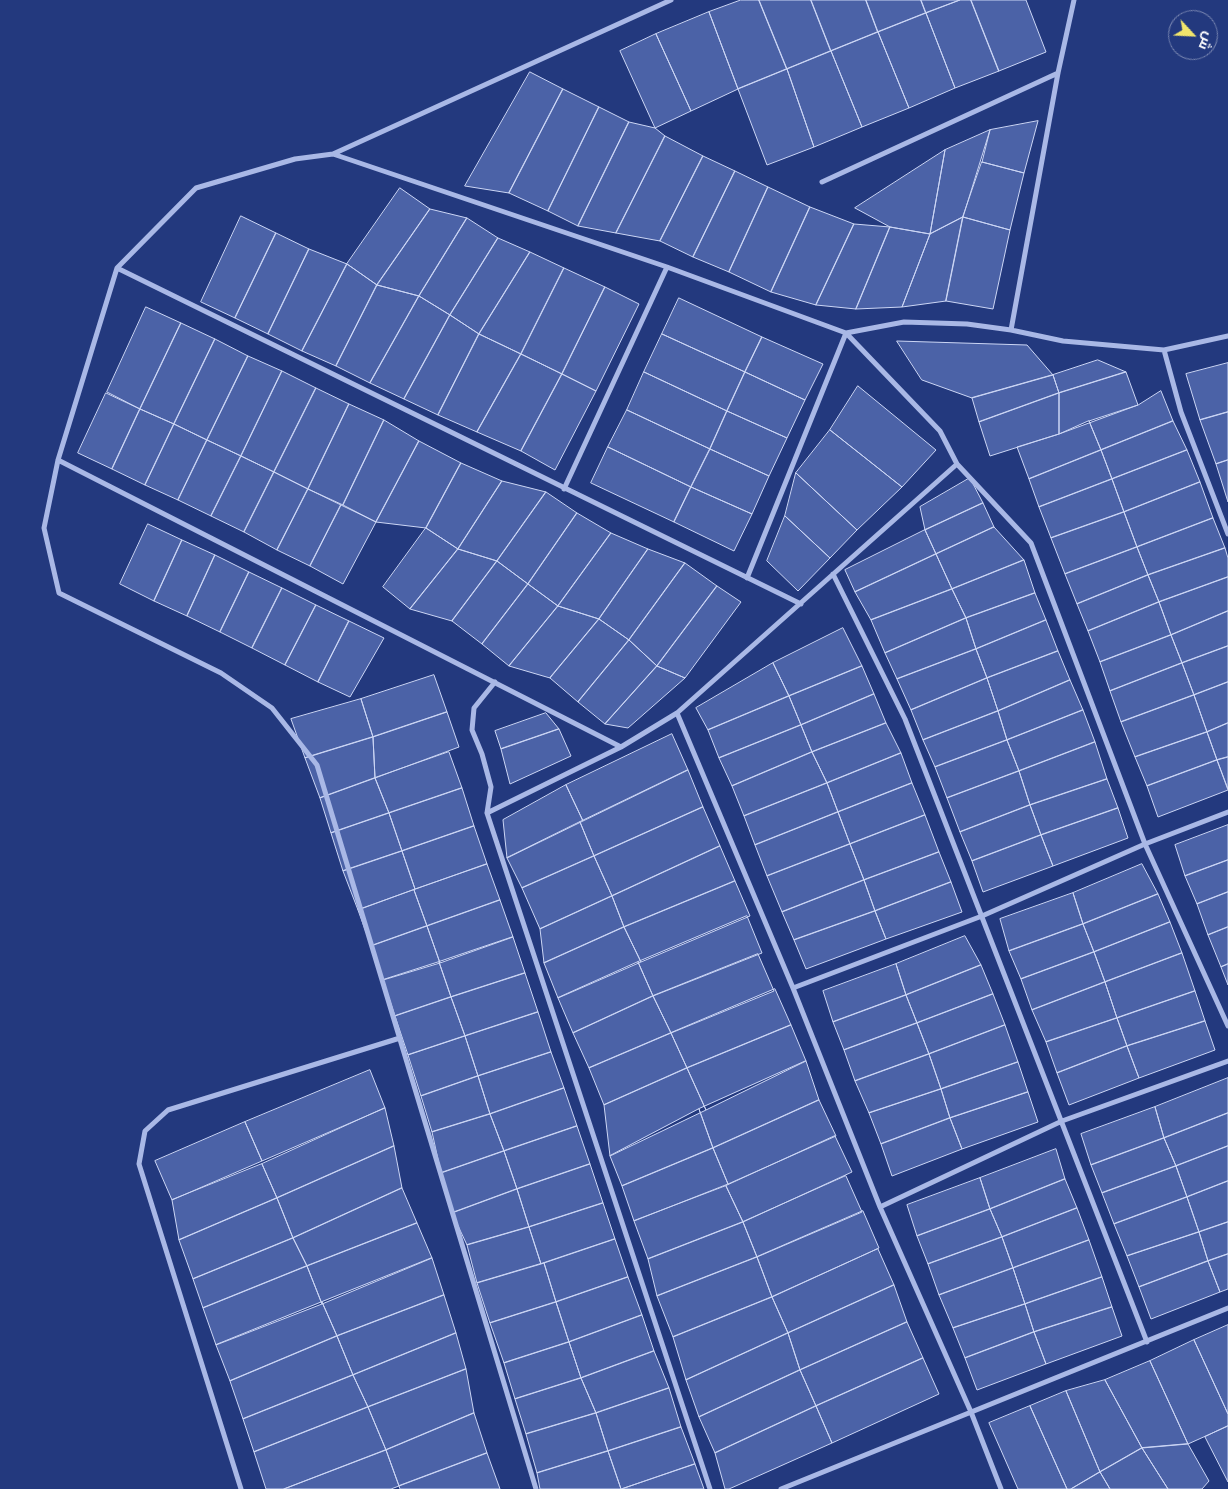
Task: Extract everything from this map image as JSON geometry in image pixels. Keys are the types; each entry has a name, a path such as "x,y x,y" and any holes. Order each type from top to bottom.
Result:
{"street":[{"path":"536,1489 317,765 272,708 221,673 59,593 44,528 58,460 117,268 196,188 295,159 334,154 671,0"},
{"path":"1011,330 1058,73 1074,0"},
{"path":"822,182 1058,73"},
{"path":"334,154 667,267 846,334 940,431 957,464 1031,543 1145,844 1228,1026"},
{"path":"564,489 667,267"},
{"path":"117,268 800,604"},
{"path":"846,334 904,322 967,324 1011,330 1063,341 1164,350 1228,336"},
{"path":"747,578 846,334"},
{"path":"1164,350 1181,412 1228,534"},
{"path":"58,460 621,747"},
{"path":"487,814 621,747 677,713 957,464"},
{"path":"833,574 905,719 1147,1342"},
{"path":"495,682 474,708 472,730 482,754 491,787 487,814 710,1489"},
{"path":"677,713 793,988 880,1207 970,1412 1000,1489"},
{"path":"793,988 982,916 1145,844 1228,812"},
{"path":"241,1489 139,1164 145,1130 168,1110 400,1038"},
{"path":"880,1207 1062,1121 1228,1060"},
{"path":"781,1489 1228,1308"}],"building":[{"path":"741,0 759,0 787,69 738,89 709,12"},
{"path":"759,0 811,0 831,51 787,69"},
{"path":"811,0 866,0 878,32 831,51"},
{"path":"866,0 921,0 926,13 878,32"},
{"path":"921,0 960,0 926,13"},
{"path":"960,0 971,0 999,71 955,88 926,13"},
{"path":"971,0 1026,0 1046,52 999,71"},
{"path":"709,12 738,89 691,111 656,34"},
{"path":"926,13 955,88 909,108 878,32"},
{"path":"878,32 909,108 862,127 831,51"},
{"path":"656,34 691,111 655,128 620,51"},
{"path":"831,51 862,127 814,147 787,69"},
{"path":"787,69 814,147 767,165 738,89"},
{"path":"530,72 563,89 509,193 465,186"},
{"path":"563,89 599,107 548,211 509,193"},
{"path":"599,107 629,122 578,226 548,211"},
{"path":"1038,121 1024,173 982,162 990,130"},
{"path":"629,122 655,128 665,136 616,233 578,226"},
{"path":"990,130 963,217 930,234 945,150"},
{"path":"665,136 703,156 660,241 616,233"},
{"path":"945,150 930,234 890,227 855,208"},
{"path":"703,156 735,171 693,257 660,241"},
{"path":"982,162 1024,173 1010,230 963,217"},
{"path":"735,171 768,187 729,272 693,257"},
{"path":"768,187 810,207 771,292 729,272"},
{"path":"400,188 430,209 377,285 347,264"},
{"path":"810,207 854,224 816,305 771,292"},
{"path":"430,209 467,218 419,296 377,285"},
{"path":"241,216 276,233 235,318 201,302"},
{"path":"963,217 946,301 902,307 930,234"},
{"path":"963,217 1010,230 993,309 946,301"},
{"path":"467,218 498,238 450,315 419,296"},
{"path":"854,224 890,227 856,309 816,305"},
{"path":"890,227 930,234 902,307 856,309"},
{"path":"276,233 309,249 268,334 235,318"},
{"path":"498,238 530,252 479,334 450,315"},
{"path":"309,249 347,264 302,351 268,334"},
{"path":"530,252 564,268 521,354 479,334"},
{"path":"347,264 377,285 336,366 302,351"},
{"path":"564,268 605,287 562,374 521,354"},
{"path":"377,285 419,296 370,383 336,366"},
{"path":"605,287 639,304 596,391 562,374"},
{"path":"419,296 450,315 404,399 370,383"},
{"path":"679,298 762,337 745,372 662,334"},
{"path":"146,307 181,323 140,409 107,392"},
{"path":"450,315 479,334 438,415 404,399"},
{"path":"181,323 215,339 174,424 140,409"},
{"path":"479,334 521,354 477,432 438,415"},
{"path":"662,334 745,372 727,411 644,372"},
{"path":"762,337 823,364 805,400 745,372"},
{"path":"215,339 248,356 207,440 174,424"},
{"path":"897,341 1027,345 1053,375 972,398 922,380"},
{"path":"521,354 562,374 521,451 477,432"},
{"path":"248,356 282,371 241,456 207,440"},
{"path":"1098,360 1126,372 1059,393 1053,375"},
{"path":"1228,363 1228,412 1200,420 1186,374"},
{"path":"282,371 316,388 274,472 241,456"},
{"path":"644,372 727,411 710,449 627,410"},
{"path":"745,372 805,400 787,438 727,411"},
{"path":"1126,372 1138,405 1059,434 1059,393"},
{"path":"562,374 596,391 555,470 521,451"},
{"path":"1053,375 1059,393 979,422 972,398"},
{"path":"858,386 936,450 902,487 830,430"},
{"path":"316,388 349,404 308,489 274,472"},
{"path":"1161,391 1173,421 1101,450 1089,421 1138,405"},
{"path":"106,393 140,409 112,469 78,453"},
{"path":"1059,393 1059,434 990,456 979,422"},
{"path":"349,404 384,420 343,505 308,489"},
{"path":"140,409 174,424 145,485 112,469"},
{"path":"627,410 710,449 691,487 608,447"},
{"path":"727,411 787,438 769,476 710,449"},
{"path":"1228,412 1228,460 1216,464 1200,420"},
{"path":"384,420 419,441 376,522 343,505"},
{"path":"1089,421 1101,450 1029,479 1017,447 1059,434"},
{"path":"1173,421 1187,450 1112,479 1101,450"},
{"path":"174,424 207,440 178,500 145,485"},
{"path":"830,430 902,487 857,530 796,473"},
{"path":"207,440 241,456 211,516 178,500"},
{"path":"419,441 461,463 426,528 376,522"},
{"path":"608,447 691,487 674,522 591,483"},
{"path":"710,449 769,476 752,514 691,487"},
{"path":"1101,450 1112,479 1039,507 1029,479"},
{"path":"1187,450 1200,482 1124,512 1112,479"},
{"path":"241,456 274,472 244,532 211,516"},
{"path":"1228,460 1228,502 1216,464"},
{"path":"461,463 502,481 458,549 426,528"},
{"path":"274,472 308,489 277,550 244,532"},
{"path":"796,473 857,530 830,558 785,516"},
{"path":"970,478 983,503 925,530 920,507"},
{"path":"1112,479 1124,512 1051,538 1039,507"},
{"path":"502,481 546,492 497,561 458,549"},
{"path":"1200,482 1213,518 1137,547 1124,512"},
{"path":"691,487 752,514 734,551 674,522"},
{"path":"308,489 341,505 310,566 277,550"},
{"path":"546,492 577,513 528,584 497,561"},
{"path":"983,503 994,527 936,554 925,530"},
{"path":"341,505 376,522 343,584 310,566"},
{"path":"1124,512 1137,547 1065,574 1051,538"},
{"path":"577,513 611,533 558,606 528,584"},
{"path":"785,516 830,558 798,591 767,561"},
{"path":"1213,518 1225,548 1148,575 1137,547"},
{"path":"148,524 182,540 154,601 120,584"},
{"path":"994,527 1024,560 952,589 936,554"},
{"path":"426,528 458,549 410,609 383,587"},
{"path":"925,530 936,554 855,592 845,570"},
{"path":"611,533 648,549 599,619 558,606"},
{"path":"182,540 215,555 187,616 154,601"},
{"path":"1137,547 1148,575 1077,604 1065,574"},
{"path":"1225,548 1228,558 1228,577 1159,602 1148,575"},
{"path":"458,549 497,561 452,621 410,609"},
{"path":"648,549 685,563 629,640 599,619"},
{"path":"936,554 952,589 871,620 855,592"},
{"path":"215,555 249,572 220,632 187,616"},
{"path":"1024,560 1035,593 966,618 952,589"},
{"path":"497,561 528,584 482,644 452,621"},
{"path":"685,563 717,586 657,666 629,640"},
{"path":"249,572 282,588 252,648 220,632"},
{"path":"1148,575 1159,602 1088,631 1077,604"},
{"path":"1228,577 1228,611 1171,635 1159,602"},
{"path":"528,584 558,606 509,666 482,644"},
{"path":"717,586 741,602 685,678 657,666"},
{"path":"282,588 316,605 285,665 252,648"},
{"path":"952,589 966,618 885,653 871,620"},
{"path":"1035,593 1046,620 976,649 966,618"},
{"path":"1159,602 1171,635 1100,662 1088,631"},
{"path":"316,605 349,621 318,682 285,665"},
{"path":"558,606 599,619 550,678 509,666"},
{"path":"1228,611 1228,646 1182,663 1171,635"},
{"path":"966,618 976,649 897,679 885,653"},
{"path":"599,619 629,640 578,702 550,678"},
{"path":"1046,620 1058,651 987,678 976,649"},
{"path":"349,621 384,638 350,697 318,682"},
{"path":"843,628 862,666 789,696 773,663"},
{"path":"1171,635 1182,663 1110,691 1100,662"},
{"path":"629,640 657,666 605,724 578,702"},
{"path":"1228,646 1228,682 1194,695 1182,663"},
{"path":"976,649 987,678 911,710 897,679"},
{"path":"1058,651 1070,680 998,711 987,678"},
{"path":"773,663 789,696 708,730 696,708"},
{"path":"1182,663 1194,695 1121,722 1110,691"},
{"path":"657,666 685,678 628,728 605,724"},
{"path":"862,666 874,694 801,725 789,696"},
{"path":"434,675 447,712 373,737 361,699"},
{"path":"987,678 998,711 923,740 911,710"},
{"path":"1070,680 1083,710 1007,740 998,711"},
{"path":"1228,682 1228,723 1207,732 1194,695"},
{"path":"874,694 886,723 812,752 801,725"},
{"path":"1194,695 1207,732 1135,757 1121,722"},
{"path":"789,696 801,725 719,758 708,730"},
{"path":"361,699 373,737 305,758 291,719"},
{"path":"1083,710 1095,742 1019,771 1007,740"},
{"path":"998,711 1007,740 935,767 923,740"},
{"path":"447,712 459,747 375,778 373,737"},
{"path":"546,713 559,729 501,749 495,731"},
{"path":"886,723 901,753 827,783 812,752"},
{"path":"1228,723 1228,757 1217,760 1207,732"},
{"path":"801,725 812,752 732,786 719,758"},
{"path":"559,729 571,756 510,784 501,749"},
{"path":"1207,732 1217,760 1147,786 1135,757"},
{"path":"672,734 688,770 583,821 566,785"},
{"path":"373,737 375,778 320,798 305,758"},
{"path":"1007,740 1019,771 947,798 935,767"},
{"path":"1095,742 1107,779 1030,805 1019,771"},
{"path":"449,752 462,788 389,813 375,778"},
{"path":"812,752 827,783 744,816 732,786"},
{"path":"901,753 912,783 838,812 827,783"},
{"path":"1228,757 1228,789 1217,760"},
{"path":"1217,760 1228,790 1158,817 1147,786"},
{"path":"688,770 703,807 594,856 580,822"},
{"path":"1019,771 1030,805 960,832 947,798"},
{"path":"375,778 389,813 331,833 320,798"},
{"path":"1107,779 1118,808 1041,835 1030,805"},
{"path":"827,783 838,812 755,845 744,816"},
{"path":"912,783 925,815 850,844 838,812"},
{"path":"566,785 583,821 507,858 503,820"},
{"path":"462,788 474,826 402,851 389,813"},
{"path":"1030,805 1041,835 972,861 960,832"},
{"path":"703,807 720,846 612,896 594,856"},
{"path":"1118,808 1128,838 1053,866 1041,835"},
{"path":"838,812 850,844 767,876 755,845"},
{"path":"389,813 402,851 343,871 331,833"},
{"path":"925,815 939,852 864,880 850,844"},
{"path":"580,822 594,856 522,888 507,858"},
{"path":"1228,825 1228,860 1185,876 1175,845"},
{"path":"474,826 487,864 415,889 402,851"},
{"path":"1041,835 1053,866 983,892 972,861"},
{"path":"850,844 864,880 782,912 767,876"},
{"path":"720,846 735,881 624,927 612,896"},
{"path":"402,851 415,889 358,910 343,871"},
{"path":"939,852 951,882 875,911 864,880"},
{"path":"594,856 612,896 540,929 522,888"},
{"path":"1228,860 1228,892 1197,904 1185,876"},
{"path":"487,864 500,900 427,926 414,890"},
{"path":"1142,864 1158,894 1083,924 1073,893"},
{"path":"864,880 875,911 794,940 782,912"},
{"path":"735,881 750,916 641,962 624,927"},
{"path":"951,882 962,912 886,939 875,911"},
{"path":"414,890 427,926 371,946 358,910"},
{"path":"1228,892 1228,927 1208,935 1197,904"},
{"path":"1073,893 1083,924 1009,951 1000,919"},
{"path":"1158,894 1170,922 1094,952 1083,924"},
{"path":"612,896 624,927 544,963 540,929"},
{"path":"500,900 513,937 440,963 427,926"},
{"path":"875,911 886,939 806,969 794,940"},
{"path":"747,916 762,953 653,996 638,962"},
{"path":"1170,922 1182,953 1105,982 1094,952"},
{"path":"1083,924 1094,952 1021,979 1009,951"},
{"path":"427,926 440,963 383,980 371,946"},
{"path":"624,927 641,962 558,998 544,963"},
{"path":"1228,927 1228,964 1221,967 1208,935"},
{"path":"965,936 981,965 906,995 896,964"},
{"path":"513,937 525,973 451,997 439,962"},
{"path":"1094,952 1105,982 1032,1010 1021,979"},
{"path":"1182,953 1195,991 1117,1018 1105,982"},
{"path":"758,954 774,991 671,1033 653,996"},
{"path":"439,962 451,997 395,1016 383,980"},
{"path":"638,962 653,996 573,1033 558,998"},
{"path":"896,964 906,995 833,1022 823,991"},
{"path":"1228,964 1228,985 1221,967"},
{"path":"981,965 993,994 917,1023 906,995"},
{"path":"525,973 538,1012 465,1036 451,997"},
{"path":"1105,982 1117,1018 1046,1042 1032,1010"},
{"path":"775,989 791,1025 687,1068 671,1033"},
{"path":"1195,991 1205,1021 1127,1046 1117,1018"},
{"path":"993,994 1005,1025 929,1054 917,1023"},
{"path":"906,995 917,1023 844,1050 833,1022"},
{"path":"653,996 671,1033 589,1068 573,1033"},
{"path":"451,997 465,1036 408,1055 395,1016"},
{"path":"538,1012 551,1052 478,1076 465,1036"},
{"path":"1117,1018 1127,1046 1057,1073 1046,1042"},
{"path":"1205,1021 1215,1050 1139,1078 1127,1046"},
{"path":"917,1023 929,1054 855,1081 844,1050"},
{"path":"791,1025 806,1061 706,1110 687,1068"},
{"path":"1005,1025 1018,1062 941,1089 929,1054"},
{"path":"671,1033 687,1068 604,1105 589,1068"},
{"path":"465,1036 478,1076 421,1096 408,1055"},
{"path":"1127,1046 1139,1078 1069,1105 1057,1073"},
{"path":"551,1052 564,1088 490,1114 478,1076"},
{"path":"929,1054 941,1089 869,1113 855,1081"},
{"path":"806,1061 819,1100 713,1148 699,1109"},
{"path":"1018,1062 1028,1092 950,1118 941,1089"},
{"path":"687,1068 706,1110 610,1156 604,1105"},
{"path":"370,1070 385,1108 262,1161 245,1122"},
{"path":"478,1076 490,1114 432,1132 421,1096"},
{"path":"1228,1078 1228,1113 1164,1138 1155,1107"},
{"path":"564,1088 577,1126 504,1151 490,1114"},
{"path":"941,1089 950,1118 881,1144 869,1113"},
{"path":"1028,1092 1038,1122 962,1149 950,1118"},
{"path":"819,1100 836,1136 728,1184 713,1148"},
{"path":"1155,1107 1164,1138 1091,1165 1081,1134"},
{"path":"385,1108 394,1146 277,1198 262,1164"},
{"path":"699,1109 713,1148 622,1186 610,1156"},
{"path":"1228,1113 1228,1146 1176,1166 1164,1138"},
{"path":"490,1114 504,1151 441,1173 432,1132"},
{"path":"950,1118 962,1149 892,1176 881,1144"},
{"path":"245,1122 262,1161 172,1200 155,1161"},
{"path":"577,1126 590,1164 517,1189 504,1151"},
{"path":"835,1136 852,1172 743,1222 726,1186"},
{"path":"1164,1138 1176,1166 1102,1193 1091,1165"},
{"path":"394,1146 402,1188 293,1238 277,1198"},
{"path":"1228,1146 1228,1181 1187,1197 1176,1166"},
{"path":"713,1148 728,1184 634,1221 622,1186"},
{"path":"1056,1149 1065,1179 990,1209 980,1178"},
{"path":"504,1151 517,1189 452,1213 441,1173"},
{"path":"262,1164 277,1198 179,1240 172,1200"},
{"path":"590,1164 603,1203 529,1227 517,1189"},
{"path":"1176,1166 1187,1197 1114,1224 1102,1193"},
{"path":"846,1176 862,1212 757,1257 743,1222"},
{"path":"980,1178 990,1209 917,1236 907,1205"},
{"path":"1065,1179 1077,1208 1002,1237 990,1209"},
{"path":"1228,1181 1228,1222 1199,1232 1187,1197"},
{"path":"726,1186 743,1222 648,1259 634,1221"},
{"path":"402,1188 417,1223 307,1266 293,1238"},
{"path":"517,1189 529,1227 467,1245 452,1213"},
{"path":"1187,1197 1199,1232 1127,1256 1114,1224"},
{"path":"277,1198 293,1238 193,1279 179,1240"},
{"path":"603,1203 615,1239 541,1264 529,1227"},
{"path":"1077,1208 1089,1240 1013,1268 1002,1237"},
{"path":"990,1209 1002,1237 928,1264 917,1236"},
{"path":"863,1211 879,1248 772,1297 757,1257"},
{"path":"743,1222 757,1257 657,1296 648,1259"},
{"path":"1228,1222 1228,1254 1208,1261 1199,1232"},
{"path":"417,1223 432,1258 322,1304 307,1266"},
{"path":"529,1227 541,1264 477,1283 467,1245"},
{"path":"1199,1232 1208,1261 1139,1287 1127,1256"},
{"path":"1002,1237 1013,1268 939,1295 928,1264"},
{"path":"293,1238 307,1266 203,1308 193,1279"},
{"path":"615,1239 628,1277 556,1302 544,1263"},
{"path":"1089,1240 1102,1277 1025,1304 1013,1268"},
{"path":"878,1249 894,1285 788,1333 772,1297"},
{"path":"1228,1254 1228,1289 1220,1292 1208,1261"},
{"path":"757,1257 772,1297 673,1337 657,1296"},
{"path":"432,1258 444,1295 337,1336 322,1302"},
{"path":"1208,1261 1220,1292 1151,1319 1139,1287"},
{"path":"544,1263 556,1302 490,1323 477,1283"},
{"path":"307,1266 322,1304 216,1345 203,1308"},
{"path":"1013,1268 1025,1304 953,1328 939,1295"},
{"path":"628,1277 642,1315 569,1342 556,1302"},
{"path":"1102,1277 1112,1307 1034,1332 1025,1304"},
{"path":"894,1285 907,1322 800,1370 788,1333"},
{"path":"444,1295 456,1333 353,1375 337,1336"},
{"path":"772,1297 788,1333 686,1380 673,1337"},
{"path":"322,1302 337,1336 230,1381 216,1345"},
{"path":"556,1302 569,1342 504,1363 490,1323"},
{"path":"1025,1304 1034,1332 965,1358 953,1328"},
{"path":"1112,1307 1122,1336 1046,1364 1034,1332"},
{"path":"642,1315 654,1351 581,1378 569,1342"},
{"path":"907,1322 923,1358 816,1406 800,1370"},
{"path":"1228,1325 1228,1414 1194,1340"},
{"path":"1034,1332 1046,1364 977,1390 965,1358"},
{"path":"456,1333 466,1369 368,1407 353,1375"},
{"path":"788,1333 800,1370 699,1417 686,1380"},
{"path":"337,1336 353,1375 243,1419 230,1381"},
{"path":"1194,1340 1228,1414 1228,1426 1188,1444 1150,1361"},
{"path":"569,1342 581,1378 515,1399 504,1363"},
{"path":"654,1351 669,1388 596,1413 581,1378"},
{"path":"923,1358 939,1394 832,1443 816,1406"},
{"path":"1150,1361 1188,1444 1142,1448 1105,1380"},
{"path":"466,1369 474,1413 386,1450 368,1407"},
{"path":"800,1370 816,1406 715,1453 699,1417"},
{"path":"353,1375 368,1407 254,1452 243,1419"},
{"path":"581,1378 596,1413 526,1434 515,1399"},
{"path":"1105,1380 1142,1448 1100,1472 1066,1391"},
{"path":"669,1388 681,1427 608,1451 596,1413"},
{"path":"1066,1391 1100,1472 1071,1489 1067,1489 1030,1406"},
{"path":"816,1406 832,1443 729,1489 725,1489 715,1453"},
{"path":"1030,1406 1067,1489 1018,1489 989,1423"},
{"path":"368,1407 386,1450 284,1489 266,1489 254,1452"},
{"path":"474,1413 487,1453 399,1486 386,1450"},
{"path":"596,1413 608,1451 537,1473 526,1434"},
{"path":"1228,1426 1228,1482 1205,1437"},
{"path":"681,1427 695,1464 621,1489 608,1451"},
{"path":"1188,1444 1209,1481 1202,1489 1168,1489 1142,1448"},
{"path":"1142,1448 1168,1489 1110,1489 1100,1472"},
{"path":"386,1450 399,1486 391,1489 284,1489"},
{"path":"608,1451 621,1489 540,1489 537,1473"},
{"path":"487,1453 500,1489 400,1489 399,1486"},
{"path":"695,1464 704,1489 622,1489"},
{"path":"1100,1472 1110,1489 1071,1489"}]}
